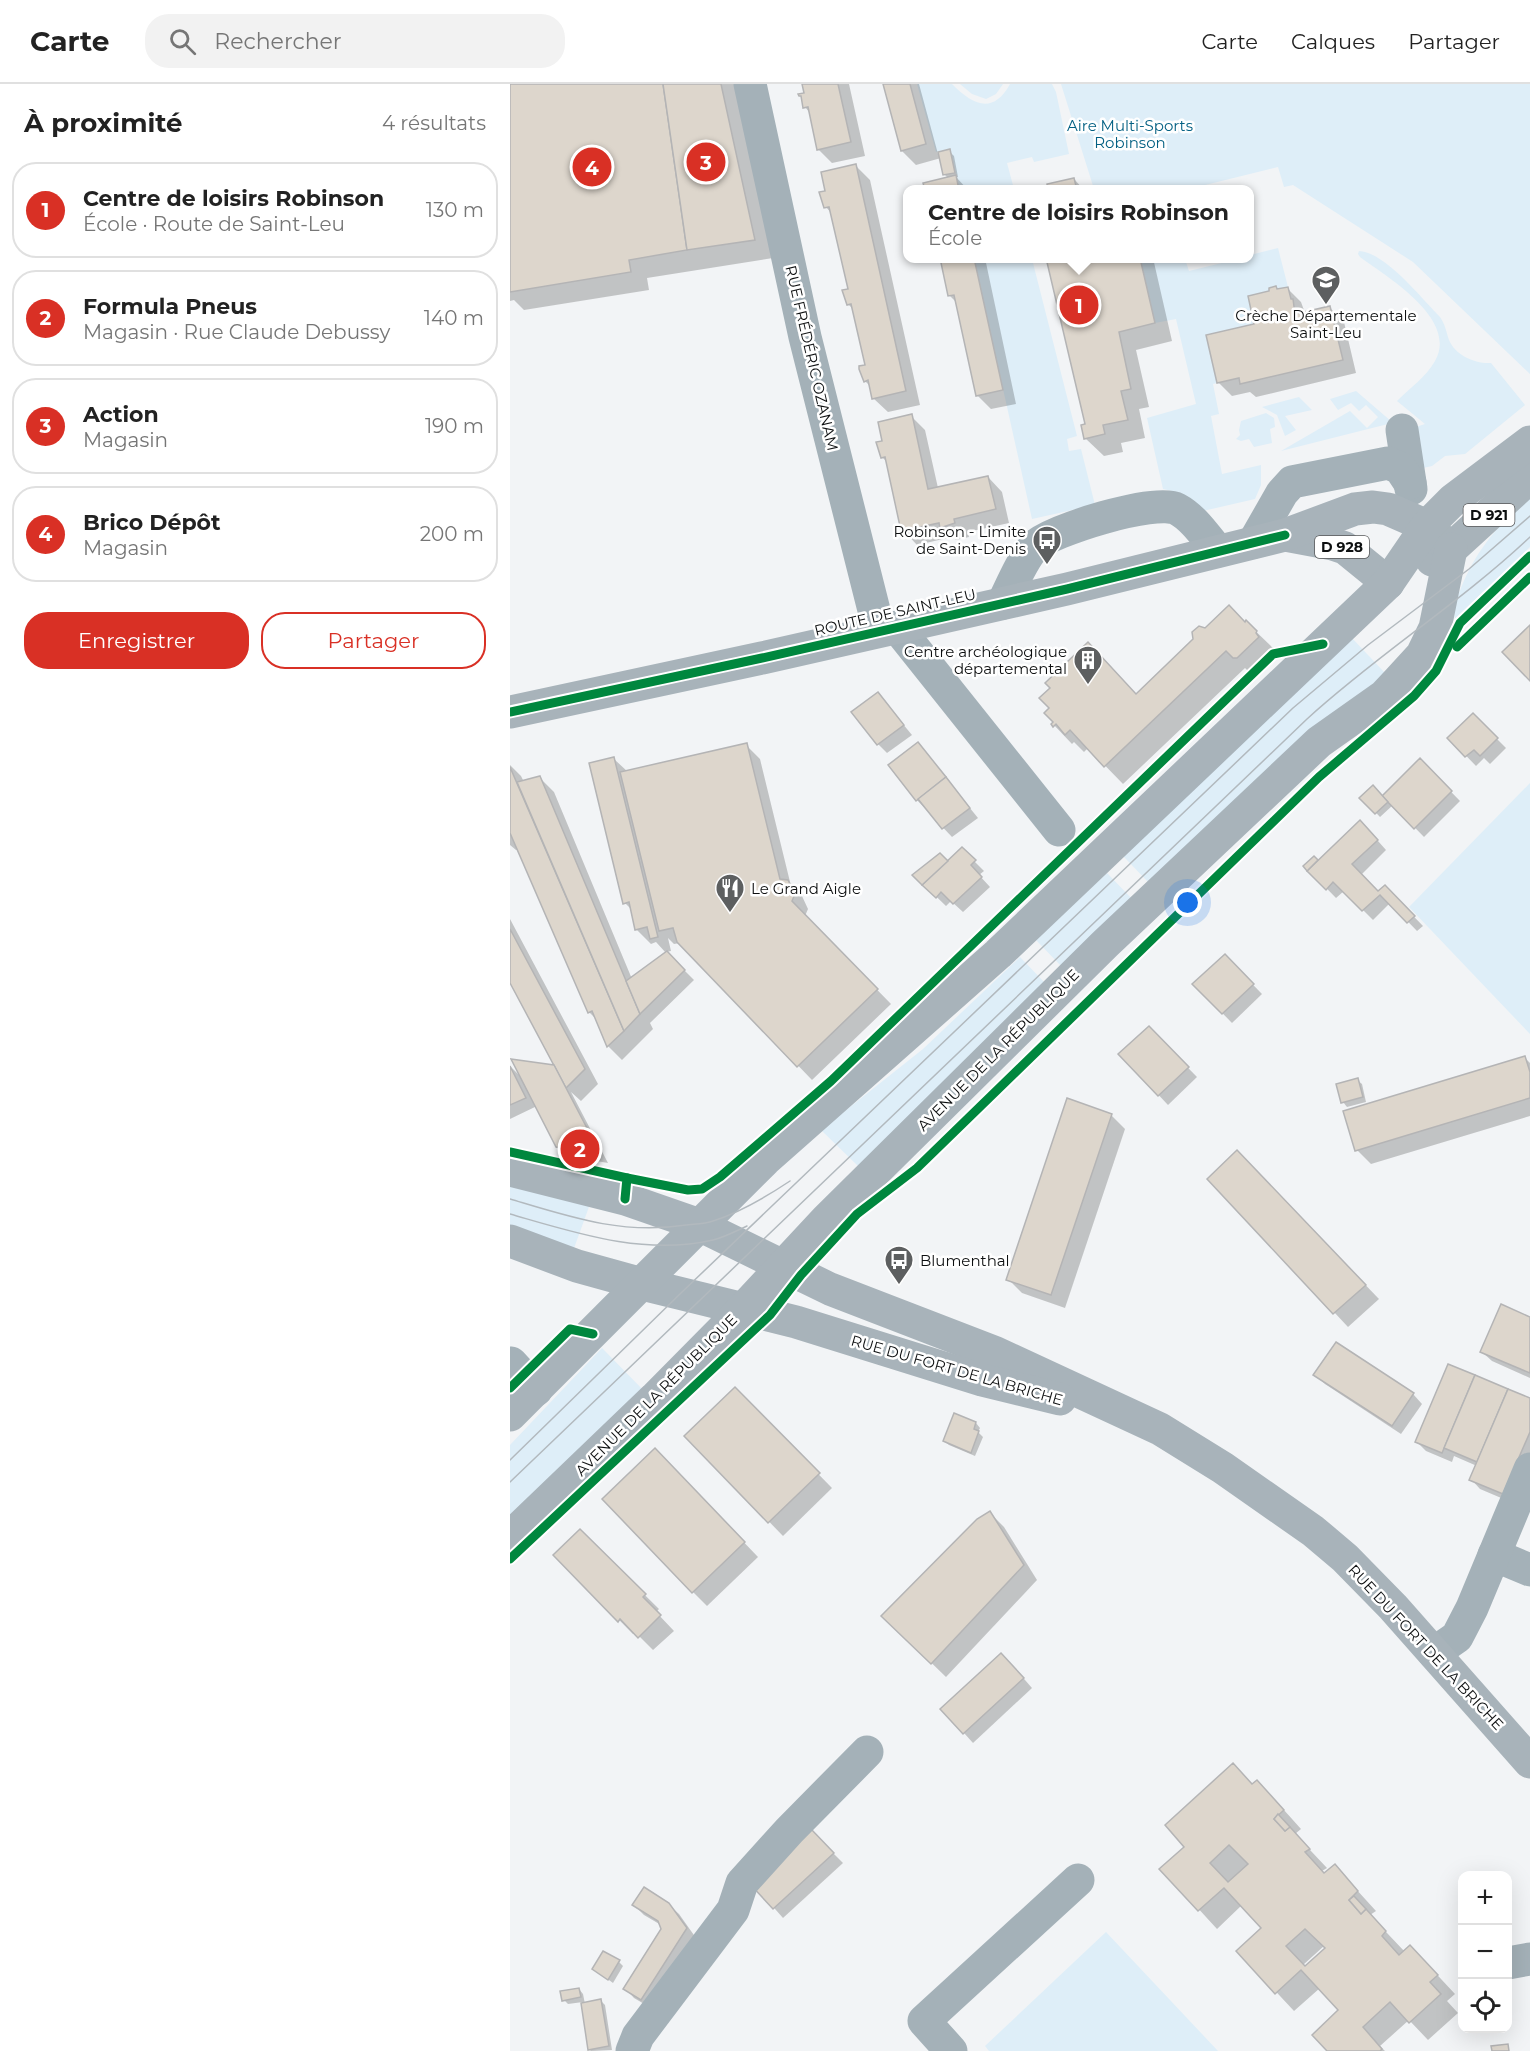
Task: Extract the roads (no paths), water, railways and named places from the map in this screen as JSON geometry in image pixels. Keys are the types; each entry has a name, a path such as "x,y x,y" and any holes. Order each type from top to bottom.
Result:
{"main road":[{"name":"D 921","path":"510,1415 783,1143 998,954 1388,583 1421,523 1530,442"},
{"name":"D 921","path":"1451,549 1528,478"},
{"name":"ROUTE DE SAINT-LEU","path":"517,710 762,658 1003,603 1269,538 1348,510 1388,509 1421,523"},
{"path":"1388,583 1451,549 1421,523"},
{"name":"ROUTE DE SAINT-LEU","path":"1269,538 1334,544 1345,548 1388,583"},
{"name":"AVENUE DE LA RÉPUBLIQUE","path":"510,1537 656,1398 826,1220 1113,936 1319,742 1384,696 1422,655 1435,628 1451,549"},
{"name":"RUE DU FORT DE LA BRICHE","path":"510,1170 625,1199 700,1225 830,1289 996,1353 1160,1429 1183,1442 1313,1531 1371,1582 1530,1762"},
{"name":"RUE DU FORT DE LA BRICHE","path":"510,1241 577,1266 777,1317 982,1380 1138,1419"}],"street":[{"name":"RUE FRÉDÉRIC OZANAM","path":"750,84 805,337 888,628"},
{"path":"1402,430 1410,483 1421,523"},
{"path":"1269,538 1282,494 1292,482 1388,463 1400,468 1410,483"},
{"path":"1003,603 1033,548 1049,536 1084,523 1149,508 1170,506 1178,509 1192,521 1218,551"},
{"path":"888,628 1059,830"},
{"path":"511,1363 536,1390"},
{"path":"1434,1653 1457,1637 1472,1608 1530,1469"},
{"path":"1494,1555 1530,1570"},
{"path":"632,2051 638,2036 734,1910 742,1883 789,1831 867,1752"},
{"path":"951,2051 924,2021 1078,1880"},
{"path":"1512,1962 1530,1959"}],"tram line":[{"path":"510,1460 681,1293 1293,708 1368,645 1469,569 1530,516"},
{"path":"510,1482 1307,719 1362,672 1476,584 1530,537"},
{"path":"510,1199 596,1223 640,1228 663,1227 707,1223 753,1204 790,1181"},
{"path":"510,1214 585,1235 636,1244 687,1244 713,1240 747,1226"}],"place":[{"name":"Action","path":"706,162"},
{"name":"Brico Dépôt","path":"592,167"},
{"name":"Centre de loisirs Robinson","path":"1079,305"},
{"name":"Crèche Départementale Saint-Leu","path":"1326,306"},
{"name":"Robinson - Limite de Saint-Denis","path":"1047,566"},
{"name":"Centre archéologique départemental","path":"1088,686"},
{"name":"Le Grand Aigle","path":"730,914"},
{"name":"Formula Pneus","path":"580,1149"},
{"name":"Blumenthal","path":"899,1286"}],"park label":[{"name":"Aire Multi-Sports Robinson","path":"1130,134"}]}
